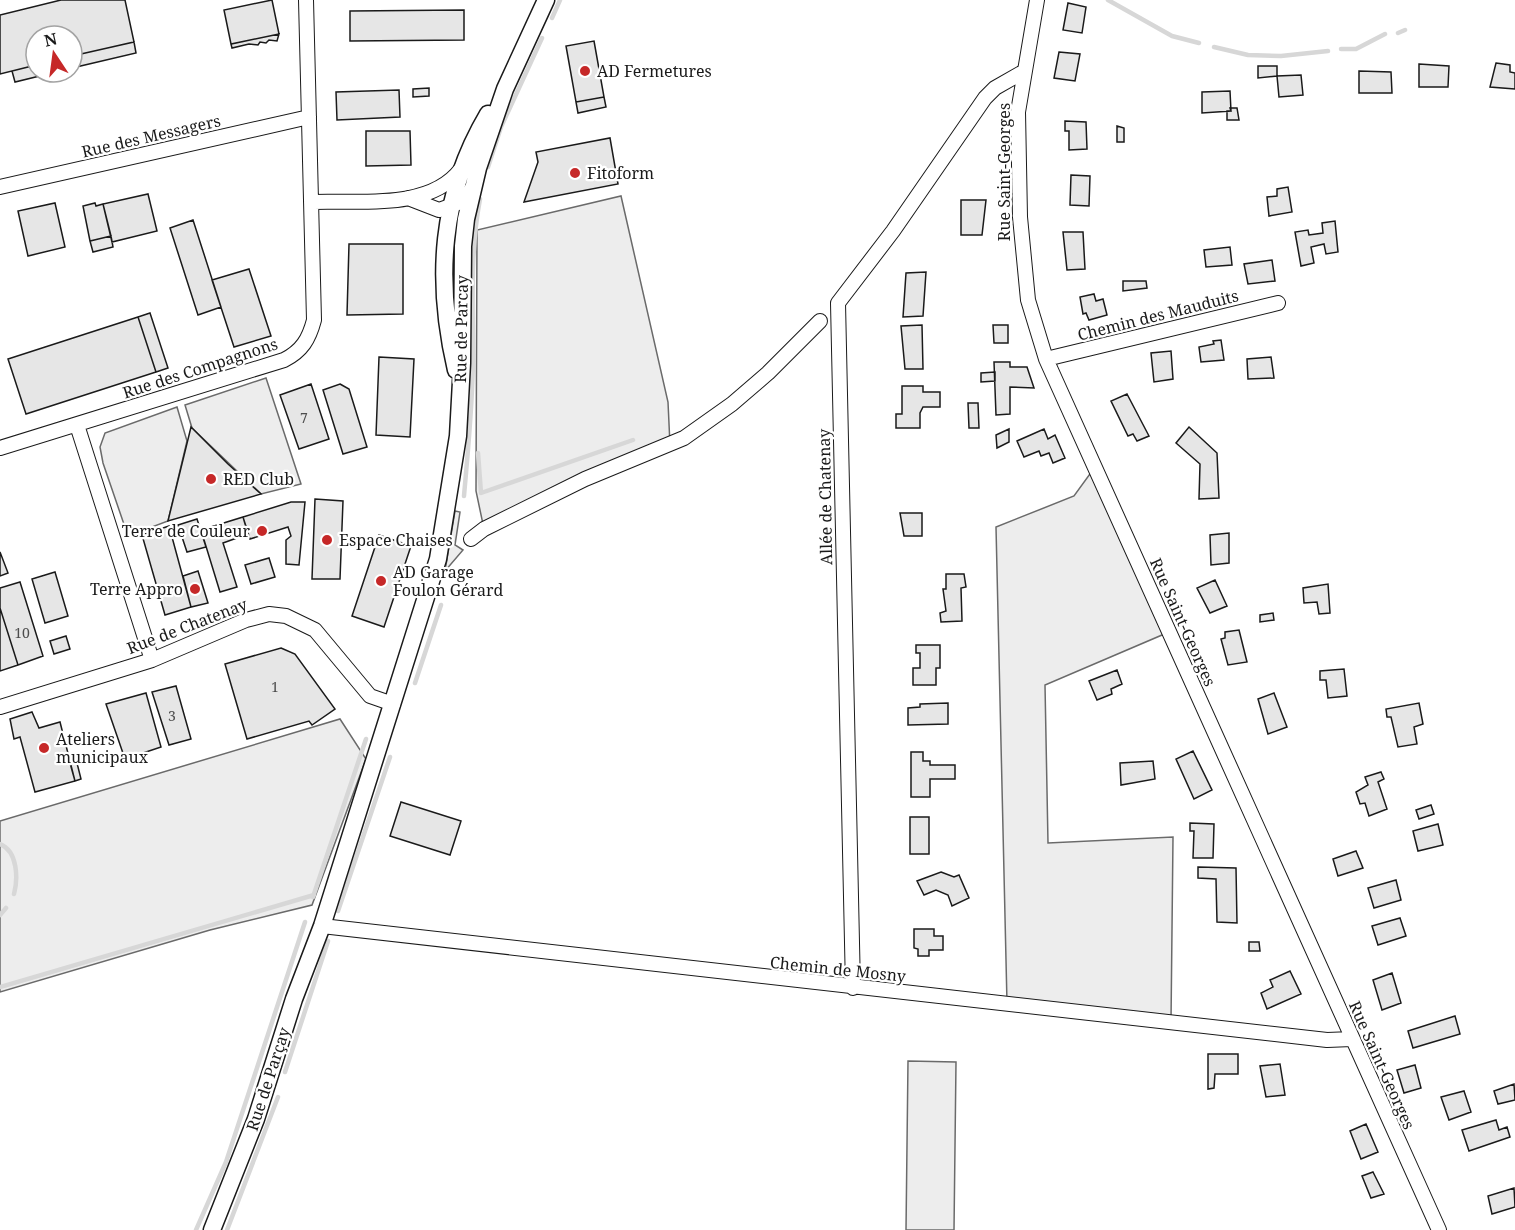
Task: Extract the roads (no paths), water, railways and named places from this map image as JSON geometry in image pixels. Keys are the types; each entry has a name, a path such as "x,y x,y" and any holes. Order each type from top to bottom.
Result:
{"street":[{"path":"306,0 311,202 408,198 450,207"},
{"name":"Rue de Parcay","path":"459,397 463,246 473,187 505,89 546,0"},
{"name":"Rue Saint-Georges","path":"1037,0 1023,72 1018,126 1022,255 1028,300 1046,359 1439,1230"},
{"path":"471,539 484,530 585,479 684,438 732,404 768,374 838,303 893,231 985,98 995,88 1023,72"},
{"name":"Rue de Parcay","path":"459,397 444,307 450,207 461,169 474,138 505,89"},
{"name":"Rue des Messagers","path":"0,187 309,117"},
{"path":"408,198 432,190 451,180 461,169"},
{"path":"450,207 473,187"},
{"path":"432,190 450,207 462,306"},
{"name":"Rue des Compagnons","path":"0,448 284,360 301,349 310,334 314,320 311,202"},
{"name":"Allée de Chatenay","path":"838,303 853,988"},
{"name":"Chemin des Mauduits","path":"1046,359 1278,303"},
{"name":"Rue de Parçay","path":"212,1230 252,1129 294,999 322,926 440,549 452,481 459,397"},
{"path":"77,425 152,660"},
{"name":"Rue de Chatenay","path":"0,707 152,660 259,615 286,616 315,630 370,696 393,704"},
{"name":"Chemin de Mosny","path":"322,926 853,988 1327,1040 1352,1039"}],"waterway":[{"path":"552,18 560,0"},
{"path":"1108,0 1172,36 1199,43"},
{"path":"1398,33 1405,30"},
{"path":"1341,49 1356,49 1385,34"},
{"path":"488,167 501,127 542,38"},
{"path":"1214,47 1248,55 1281,56 1328,51"},
{"path":"464,496 472,390 473,258 480,199"},
{"path":"478,453 481,493 633,440"},
{"path":"415,683 441,605"},
{"path":"313,897 366,739"},
{"path":"338,911 390,757"},
{"path":"0,844 10,853 15,866 14,894"},
{"path":"0,987 314,895"},
{"path":"0,915 6,908"},
{"path":"196,1230 226,1162 305,922"},
{"path":"285,1072 328,941"},
{"path":"227,1230 278,1097"}],"place":[{"name":"AD Fermetures","path":"585,71"},
{"name":"Fitoform","path":"575,173"},
{"name":"RED Club","path":"211,479"},
{"name":"Terre de Couleur","path":"262,531"},
{"name":"Espace Chaises","path":"327,540"},
{"name":"AD Garage Foulon Gérard","path":"381,581"},
{"name":"Terre Appro","path":"195,589"},
{"name":"Ateliers municipaux","path":"44,748"}]}
